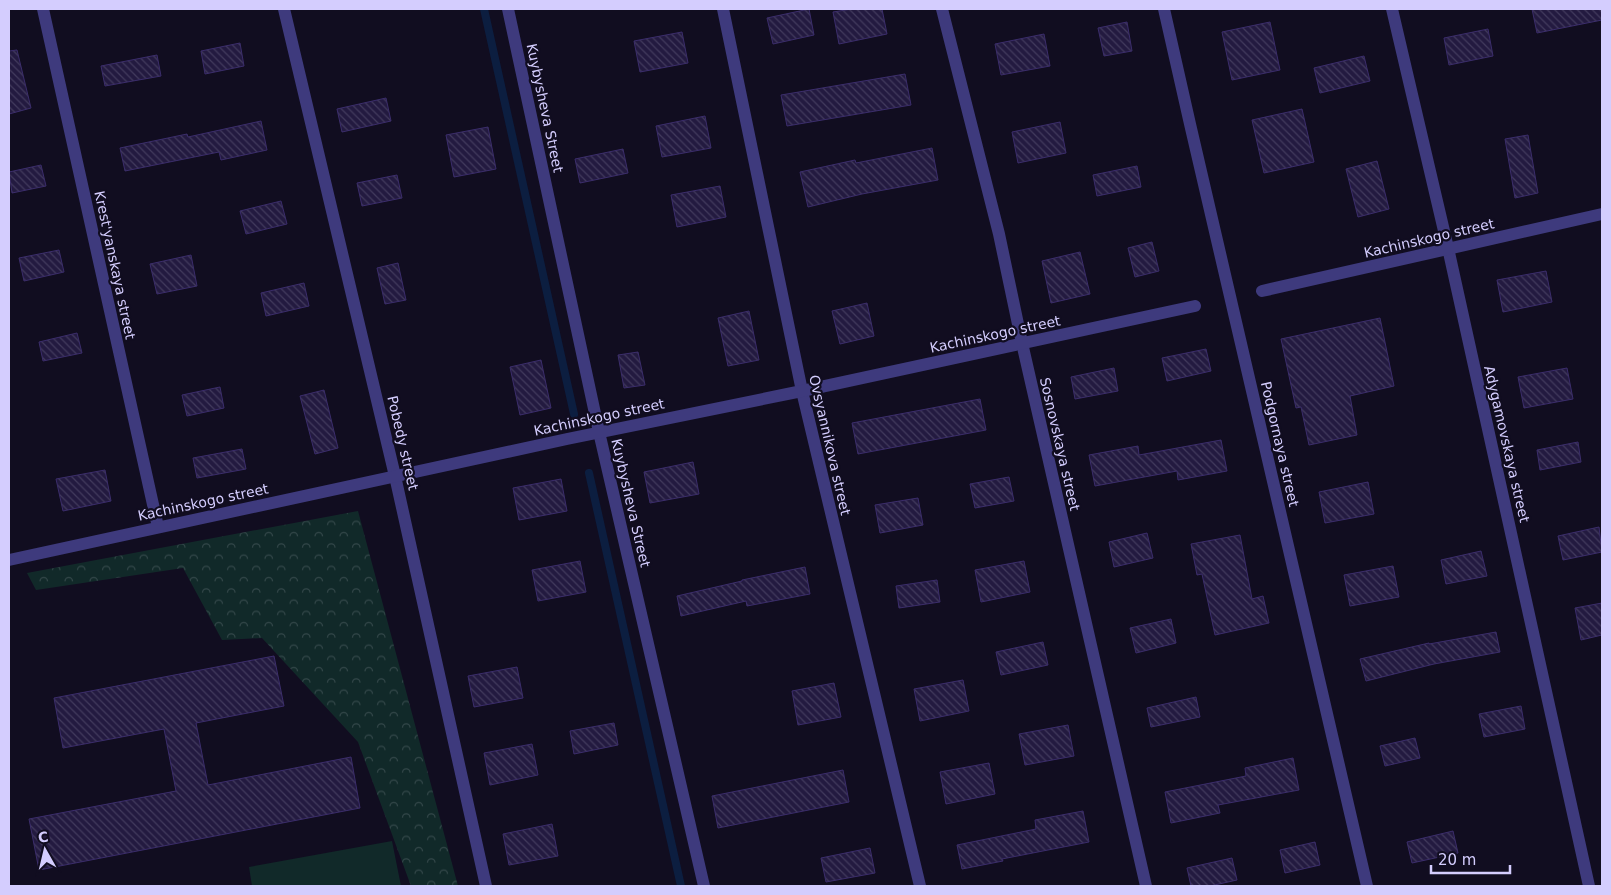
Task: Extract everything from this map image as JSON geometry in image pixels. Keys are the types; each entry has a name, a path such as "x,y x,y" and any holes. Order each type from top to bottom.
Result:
{"street":[{"name":"Krest'yanskaya street","path":"43,9 158,527"},
{"name":"Pobedy street","path":"284,9 396,476 486,886"},
{"name":"Kuybysheva Street","path":"508,9 599,432 704,886"},
{"name":"Ovsyannikova street","path":"723,9 802,391 920,886"},
{"name":"Sosnovskaya street","path":"942,9 999,234 1022,343 1146,886"},
{"name":"Podgornaya street","path":"1164,9 1367,886"},
{"name":"Adygamovskaya street","path":"1392,9 1448,248 1590,886"},
{"name":"Kachinskogo street","path":"1262,291 1602,214"},
{"name":"Kachinskogo street","path":"9,560 599,432 802,391 1195,306"}],"green space":[{"path":"358,511 458,886 411,886 358,742 262,638 222,640 183,568 36,590 27,573"},
{"path":"392,841 401,886 252,886 249,867"}],"building":[{"path":"809,9 814,35 773,44 767,18"},
{"path":"852,9 882,9 887,34 839,44 833,12"},
{"path":"1532,9 1602,9 1602,20 1537,33"},
{"path":"1127,22 1132,51 1104,56 1098,28"},
{"path":"1270,22 1280,70 1232,80 1222,32"},
{"path":"1488,29 1493,56 1449,65 1444,38"},
{"path":"682,32 688,63 640,72 634,41"},
{"path":"1044,34 1050,66 1001,75 995,44"},
{"path":"240,43 244,66 205,74 201,51"},
{"path":"17,50 31,108 9,114 9,51"},
{"path":"157,55 161,76 105,86 101,66"},
{"path":"1364,56 1370,81 1320,93 1314,68"},
{"path":"905,74 911,105 787,126 781,95"},
{"path":"386,98 391,121 342,132 337,109"},
{"path":"1302,109 1314,162 1264,173 1252,120"},
{"path":"705,116 711,148 662,157 656,126"},
{"path":"261,121 267,150 221,160 219,152 125,171 120,148 187,134 188,137"},
{"path":"1060,122 1066,153 1018,163 1012,132"},
{"path":"488,127 496,169 454,177 446,135"},
{"path":"1528,135 1538,193 1515,198 1505,139"},
{"path":"932,148 938,180 862,194 808,207 800,172 855,160 856,163"},
{"path":"623,149 628,173 580,183 575,159"},
{"path":"1377,161 1389,209 1358,217 1346,169"},
{"path":"41,165 46,186 12,193 9,172"},
{"path":"1137,166 1141,187 1097,196 1093,175"},
{"path":"397,175 402,198 362,206 357,183"},
{"path":"720,186 726,217 677,227 671,195"},
{"path":"281,201 287,224 246,234 240,211"},
{"path":"1152,242 1159,271 1135,277 1128,248"},
{"path":"59,250 64,272 24,281 19,258"},
{"path":"1080,252 1090,294 1051,303 1042,261"},
{"path":"191,255 197,286 157,294 150,264"},
{"path":"398,263 406,300 385,304 377,268"},
{"path":"1546,271 1552,302 1503,312 1497,280"},
{"path":"304,283 309,306 266,316 261,293"},
{"path":"867,303 874,336 840,344 832,311"},
{"path":"749,311 759,360 728,366 718,318"},
{"path":"1380,318 1394,386 1350,396 1357,435 1309,445 1301,407 1296,408 1281,339"},
{"path":"77,333 82,353 43,361 39,342"},
{"path":"1206,349 1211,371 1167,381 1162,358"},
{"path":"638,352 645,385 624,388 618,355"},
{"path":"541,360 551,408 520,415 510,367"},
{"path":"1114,368 1118,391 1075,399 1071,377"},
{"path":"1567,368 1573,399 1524,408 1518,377"},
{"path":"220,387 224,408 187,416 182,395"},
{"path":"324,390 338,448 315,454 300,396"},
{"path":"980,399 986,430 858,454 852,423"},
{"path":"1221,440 1227,471 1178,480 1177,471 1095,486 1089,455 1138,446 1139,455"},
{"path":"1578,442 1581,462 1540,470 1537,450"},
{"path":"242,449 246,469 197,478 193,458"},
{"path":"693,462 699,494 650,503 644,472"},
{"path":"105,470 111,501 63,511 56,479"},
{"path":"1009,477 1014,501 975,508 970,484"},
{"path":"561,479 567,511 519,520 513,488"},
{"path":"1368,482 1374,514 1325,523 1319,492"},
{"path":"918,498 923,525 880,533 875,505"},
{"path":"1599,527 1602,552 1563,560 1558,536"},
{"path":"1147,533 1153,558 1114,567 1109,542"},
{"path":"1240,535 1252,599 1263,596 1269,623 1215,635 1202,574 1197,575 1191,544"},
{"path":"1481,551 1487,576 1446,584 1441,560"},
{"path":"580,561 586,592 538,601 532,570"},
{"path":"1024,561 1030,592 981,602 975,570"},
{"path":"1393,566 1399,597 1350,606 1344,575"},
{"path":"805,567 810,594 747,606 746,601 681,616 677,596"},
{"path":"937,580 940,602 899,608 896,586"},
{"path":"1602,603 1602,635 1581,640 1575,608"},
{"path":"1171,619 1176,643 1136,653 1130,628"},
{"path":"1496,632 1500,652 1434,664 1366,681 1360,659 1429,643"},
{"path":"1043,642 1048,665 1001,675 996,652"},
{"path":"274,656 284,706 196,723 208,785 351,757 360,808 39,870 29,819 176,791 164,729 63,748 54,698"},
{"path":"517,667 523,698 474,707 468,676"},
{"path":"963,680 969,711 920,721 914,689"},
{"path":"834,683 841,717 798,725 792,691"},
{"path":"1196,697 1200,717 1151,727 1147,708"},
{"path":"1521,706 1525,729 1484,737 1479,714"},
{"path":"614,723 618,745 574,754 570,731"},
{"path":"1068,725 1074,756 1025,765 1019,734"},
{"path":"1415,738 1420,758 1385,766 1380,746"},
{"path":"532,744 538,775 490,785 484,753"},
{"path":"1293,758 1299,790 1218,805 1220,813 1171,823 1165,792 1246,776 1245,768"},
{"path":"989,763 995,794 946,804 940,772"},
{"path":"843,770 849,802 718,828 712,796"},
{"path":"1083,811 1089,842 962,869 957,845 1036,829 1035,820"},
{"path":"552,824 558,856 509,865 503,834"},
{"path":"1453,831 1458,853 1412,863 1407,842"},
{"path":"1315,842 1320,865 1285,873 1280,850"},
{"path":"870,848 875,873 826,882 821,858"},
{"path":"1232,858 1237,880 1210,886 1191,886 1187,868"}],"waterway":[{"path":"484,9 574,414"},
{"path":"589,473 681,886"}]}
